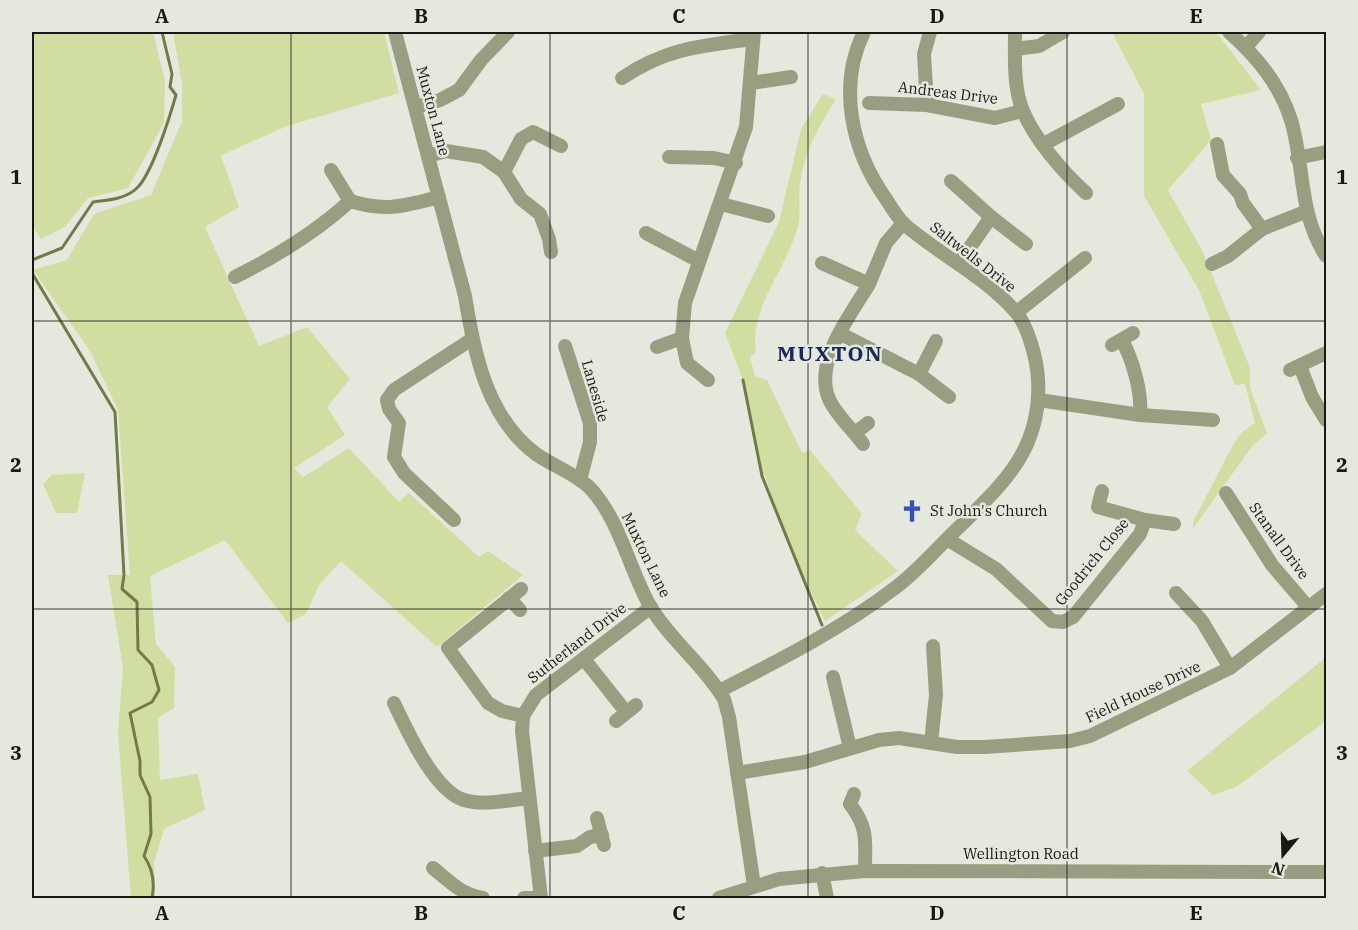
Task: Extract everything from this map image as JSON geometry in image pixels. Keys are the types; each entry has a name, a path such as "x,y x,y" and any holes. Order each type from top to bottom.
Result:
{"street":[{"name":"Muxton Lane","path":"394,32 465,296 472,339 495,407 503,421 534,453 580,480 590,489 610,518 651,607 719,691 729,717 754,886"},
{"path":"416,107 440,100 459,90 508,32"},
{"name":"Saltwells Drive","path":"719,691 819,639 910,576 1008,479 1028,443 1039,400 1036,359 1017,312 959,263 903,223 873,181 860,155 853,128 852,72 864,32"},
{"path":"927,105 924,54 930,32"},
{"path":"1015,32 1018,90 1022,111 1071,189 1086,193"},
{"path":"1015,50 1039,46 1063,32"},
{"path":"1229,32 1263,64 1282,99 1291,122 1305,212 1326,256"},
{"path":"1246,47 1259,32"},
{"path":"620,81 664,54 720,37 754,35 746,127 736,163 685,303 682,338 687,363 708,380"},
{"path":"751,83 784,82"},
{"name":"Andreas Drive","path":"869,103 927,105 995,118 1022,111"},
{"path":"1044,144 1118,104"},
{"path":"504,172 521,139 533,132 561,146"},
{"path":"1217,144 1223,175 1240,194 1243,203 1262,230"},
{"path":"428,156 446,151 483,157 504,172 521,199 540,214 550,246"},
{"path":"1297,158 1326,152"},
{"path":"678,153 736,163"},
{"path":"331,170 350,201 387,208 403,207 439,197"},
{"path":"951,181 991,217 1024,239"},
{"path":"235,277 290,249 326,223 350,201"},
{"path":"721,204 768,216"},
{"path":"1220,265 1262,230 1305,212"},
{"path":"959,263 991,217"},
{"path":"868,423 859,439 829,399 826,378 829,357 869,284 886,243 903,223"},
{"path":"646,233 699,261"},
{"path":"248,254 255,268"},
{"path":"1017,312 1085,258"},
{"path":"822,263 869,284"},
{"path":"840,334 919,374 949,397"},
{"path":"657,347 682,338"},
{"path":"454,520 404,473 394,457 399,423 389,409 387,400 394,390 472,339"},
{"path":"1122,340 1128,352 1141,405 1140,415"},
{"path":"919,374 936,341"},
{"name":"Laneside","path":"565,346 590,423 590,442 580,480"},
{"path":"1326,353 1295,368 1326,420"},
{"path":"1039,400 1140,415 1206,420 1199,434"},
{"name":"Goodrich Close","path":"1102,491 1098,507 1145,520 1174,524"},
{"name":"Stanall Drive","path":"1226,493 1272,565 1308,607"},
{"name":"Goodrich Close","path":"947,539 996,569 1052,621 1063,621 1073,617 1140,534 1145,520"},
{"path":"521,589 448,648 488,703 502,711 523,716 529,798 541,898 524,898"},
{"path":"1176,593 1202,621 1230,668"},
{"name":"Field House Drive","path":"737,773 788,766 889,739 985,747 1070,741 1090,736 1230,668 1326,594"},
{"path":"509,598 520,610"},
{"name":"Sutherland Drive","path":"523,716 536,695 651,607"},
{"path":"931,743 936,695 933,646"},
{"path":"584,658 626,713"},
{"path":"833,677 850,748"},
{"path":"394,712 439,783 452,795 479,802 529,798"},
{"path":"848,801 863,820 865,871"},
{"path":"535,851 577,846 590,837 603,840 597,818"},
{"name":"Wellington Road","path":"719,898 779,879 822,873 865,871 1326,872"},
{"path":"822,873 826,898"},
{"path":"436,876 471,897 483,898"}],"green space":[{"path":"32,32 153,32 165,81 164,123 128,188 88,198 65,227 41,239 32,226"},
{"path":"173,32 384,32 399,93 287,126 221,156 239,207 205,227 259,346 307,327 350,379 327,407 345,435 294,468 303,477 349,448 399,502 409,493 479,557 488,551 523,575 437,647 341,561 319,585 306,614 288,623 225,540 150,576 156,644 175,667 174,708 158,718 160,780 198,774 205,810 164,829 154,863 155,898 131,898 118,733 123,668 108,575 130,575 118,410 90,351 33,270 67,260 94,214 151,195 182,121 182,84"},
{"path":"1112,32 1210,32 1219,36 1261,90 1201,104 1211,140 1168,190 1203,252 1250,368 1250,388 1267,433 1253,445 1192,530 1194,520 1234,443 1241,433 1255,423 1245,384 1235,385 1199,290 1144,196 1144,94"},
{"path":"823,94 836,99 818,129 805,161 799,189 798,226 758,319 755,335 756,352 750,357 755,376 767,380 802,453 810,450 862,514 855,530 898,571 825,621 785,538 765,475 762,476 743,380 725,333 779,222 801,129"},
{"path":"85,473 77,513 56,513 43,484 52,475"},
{"path":"1326,657 1326,702 1324,704 1326,721 1236,787 1213,795 1187,771"}],"waterway":[{"path":"32,260 62,248 93,202 128,195 137,188 149,171 176,95 170,87 172,74 162,32"},
{"path":"32,273 115,412 124,575 122,589 137,602 138,650 152,665 159,690 152,702 130,713 140,761 140,775 150,797 151,834 144,856 152,876 152,898"},
{"path":"743,380 762,476 822,625"}],"place":[{"name":"St John's Church","path":"912,511"}],"district":[{"name":"MUXTON","path":"830,354"}]}
